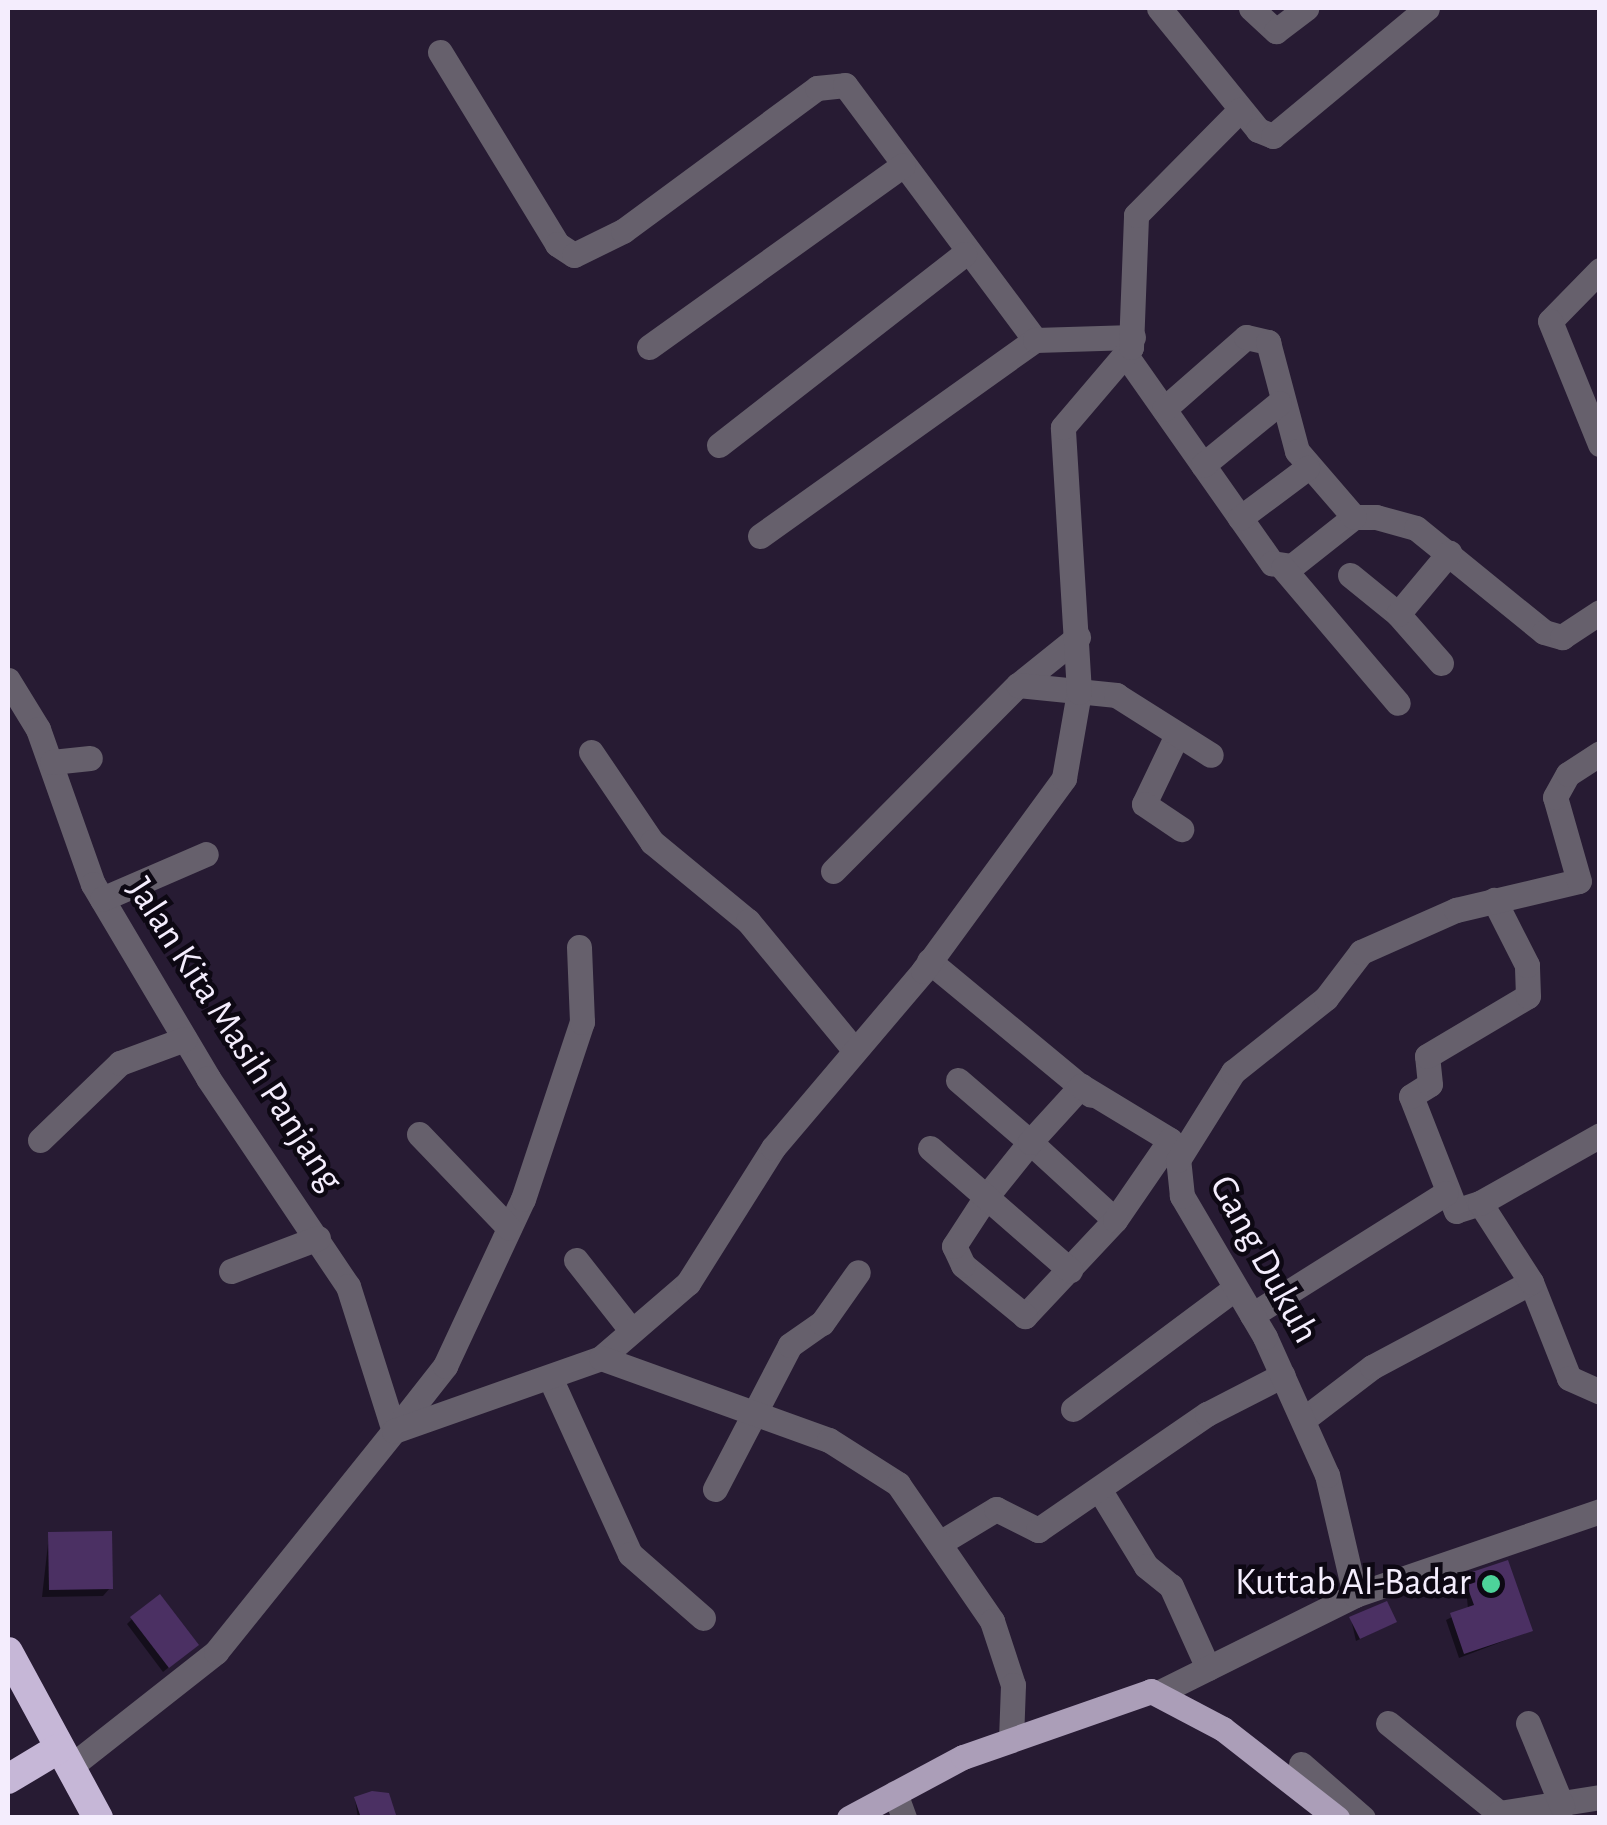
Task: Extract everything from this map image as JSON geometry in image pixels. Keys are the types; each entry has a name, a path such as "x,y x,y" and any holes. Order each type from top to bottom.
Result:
{"highway":[{"path":"8,1652 98,1818"},
{"path":"8,1779 64,1758"}],"main road":[{"path":"849,1818 900,1806 1011,1740 1160,1692 1330,1803"}],"street":[{"path":"1251,8 1276,30 1306,8"},
{"path":"1175,13 1240,110 1266,135 1282,132 1427,8"},
{"path":"440,52 557,244 574,255 623,231 827,84 845,85 964,254 1035,340"},
{"path":"1240,110 1136,215 1129,345 1164,409 1240,518 1398,703"},
{"path":"649,347 903,165"},
{"path":"719,445 964,254"},
{"path":"1600,270 1550,321 1600,444"},
{"path":"1164,409 1246,337 1268,342 1279,403 1307,468 1354,517 1416,528 1544,632 1562,637 1600,612"},
{"path":"760,536 1035,340 1129,345"},
{"path":"394,1431 552,1382 601,1358 688,1283 773,1148 926,966 1064,778 1079,692 1078,637 1060,438 1076,404 1129,345"},
{"path":"1203,465 1279,403"},
{"path":"1240,518 1307,468"},
{"path":"1282,568 1354,517"},
{"path":"1398,614 1449,553"},
{"path":"1350,575 1398,614 1441,663"},
{"path":"832,870 1018,684 1078,637"},
{"name":"Jalan Kita Masih Panjang","path":"8,680 52,762 102,898 185,1039 318,1238 358,1310 374,1388 394,1431"},
{"path":"1018,684 1116,695 1212,755"},
{"path":"1177,735 1144,804 1181,829"},
{"path":"591,752 652,842 748,921 856,1051"},
{"name":"Gang Dukuh","path":"1355,1595 1336,1500 1304,1419 1252,1314 1234,1289 1177,1183 1183,1148 1222,1086 1326,998 1362,952 1494,900 1579,881 1556,797 1568,774 1600,752"},
{"path":"52,762 90,758"},
{"path":"102,898 206,854"},
{"path":"1494,900 1532,982 1526,1000 1426,1058 1429,1086 1411,1097 1446,1193 1459,1212 1600,1136"},
{"path":"64,1758 216,1652 445,1366 510,1228 582,1022 579,946"},
{"path":"926,966 986,1008 1082,1086 1170,1140 1163,1161 1026,1316 963,1265 954,1246 986,1197 1082,1086"},
{"path":"40,1140 120,1063 185,1039"},
{"path":"958,1080 1114,1220"},
{"path":"419,1134 510,1228"},
{"path":"930,1148 1070,1270"},
{"path":"1252,1314 1446,1193"},
{"path":"1480,1204 1531,1282 1569,1378 1600,1392"},
{"path":"231,1271 318,1238"},
{"path":"576,1260 630,1330"},
{"path":"715,1489 790,1345 822,1323 858,1272"},
{"path":"1304,1419 1372,1367 1531,1282"},
{"path":"1073,1408 1234,1289"},
{"path":"601,1358 757,1414 882,1471 944,1541 1008,1659 1011,1740"},
{"path":"944,1541 996,1509 1034,1532 1283,1376"},
{"path":"552,1382 630,1554 703,1618"},
{"path":"1099,1488 1146,1566 1171,1586 1208,1668"},
{"path":"1160,1692 1355,1595 1600,1511"},
{"path":"1388,1723 1489,1809 1562,1806 1600,1797"},
{"path":"1528,1724 1562,1806"},
{"path":"1301,1764 1330,1803 1363,1818"}],"building":[{"path":"112,1531 113,1589 49,1590 48,1532"},
{"name":"Kuttab Al-Badar","path":"1508,1560 1533,1631 1464,1654 1450,1613 1474,1605 1463,1575"},
{"path":"160,1594 199,1645 169,1668 130,1617"},
{"path":"1387,1601 1397,1622 1360,1639 1349,1617"},
{"path":"372,1791 389,1793 397,1818 361,1818 354,1797"}],"place":[{"name":"Kuttab Al-Badar","path":"1491,1584"}]}
